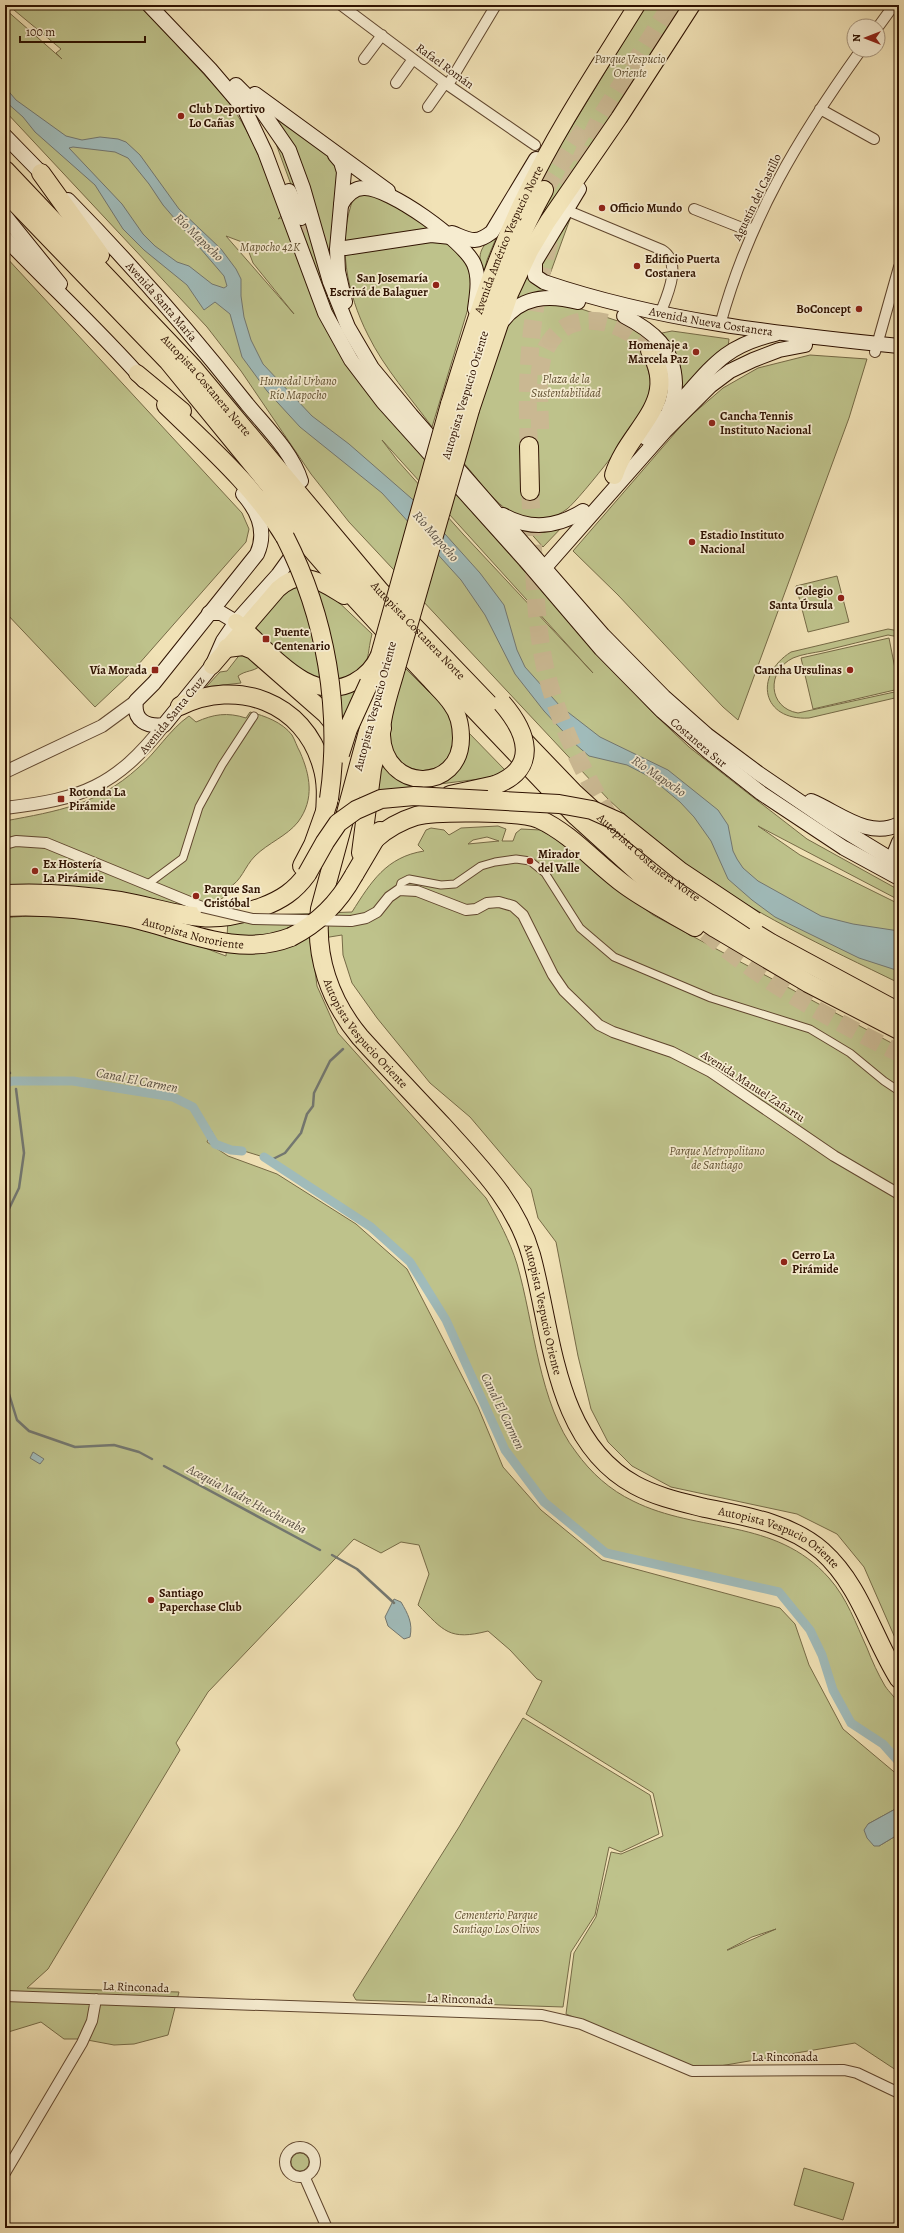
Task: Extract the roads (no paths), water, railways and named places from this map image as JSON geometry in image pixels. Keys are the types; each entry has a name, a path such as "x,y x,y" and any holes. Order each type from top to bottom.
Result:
{"highway":[{"name":"Autopista Costanera Norte","path":"5,170 194,369 300,488 357,565 418,631 575,794 642,856 689,892 742,926 899,1012"},
{"path":"41,173 111,269 131,301"},
{"name":"Autopista Vespucio Oriente","path":"544,190 501,285 482,337 384,660 374,732 348,807 319,917 323,964 330,986 341,1011 352,1027 479,1166 512,1208 524,1234 531,1255 568,1405 585,1439 614,1472 645,1490 680,1502 763,1522 790,1531 813,1545 835,1564 849,1580 899,1679"},
{"name":"Autopista Costanera Norte","path":"5,192 168,361 289,509 358,587 553,794 649,882 703,920 769,961 899,1030"},
{"path":"614,474 624,450 650,415 658,396 659,370 650,351"},
{"path":"166,406 241,479 268,512 285,538 303,577 312,600 324,652 332,703 335,737 327,806"},
{"path":"534,446 535,491"},
{"path":"300,488 365,559 502,703 521,729 525,749 522,762 514,774 495,785 421,808 382,832 374,840 354,875"},
{"path":"227,648 243,646 253,650 331,720 341,734 348,753 351,776 348,807"},
{"path":"263,906 279,894 295,877 311,849 327,806 345,738 369,683 384,660"},
{"path":"180,706 205,696 237,694 259,699 287,714 306,733 320,757 326,789 327,806"},
{"path":"451,703 533,788 585,838 643,889 687,922"},
{"path":"354,875 364,841 374,732"},
{"path":"263,906 286,895 308,874 325,842 338,823 356,810 381,798 414,796 560,804 585,808 611,817 680,871 836,970 881,1003"},
{"path":"421,808 507,813 537,818 566,835 625,885 661,909 769,961"},
{"name":"Autopista Nororiente","path":"5,907 74,909 150,922 232,945 264,945 291,937 310,926 326,913 343,894 354,875"},
{"name":"Autopista Nororiente","path":"5,894 51,894 93,897 204,918 234,916 263,906"}],"main road":[{"path":"158,5 262,111 289,150 303,188 330,282 341,312 357,344 383,382 495,510 539,568"},
{"path":"158,5 245,110 260,124 268,138 301,218"},
{"name":"Avenida Américo Vespucio Norte","path":"460,408 469,338 508,234 557,133 637,5"},
{"name":"Avenida Américo Vespucio Norte","path":"460,408 498,327 522,267 544,227 619,118 692,5"},
{"path":"227,76 247,88 382,186 397,200"},
{"path":"245,110 265,152 325,313 347,354 383,402 539,568"},
{"name":"Avenida Américo Vespucio Norte","path":"534,269 539,253 607,145 619,118"},
{"path":"345,248 447,233 475,241 484,238 492,232 538,155 557,133"},
{"name":"Avenida Santa María","path":"5,136 124,259 191,334 287,454 300,488"},
{"path":"331,150 344,168 341,205 336,236 338,271 357,344"},
{"path":"341,205 350,193 361,188 376,190 397,200 447,233 471,258 478,278 477,298 469,338"},
{"path":"5,216 94,326 253,506 261,528 261,539 257,554 154,683 136,701 136,713 142,722 149,726 164,725"},
{"path":"5,238 53,288 94,326"},
{"name":"Avenida Nueva Costanera","path":"534,269 536,278 544,282 615,304 720,325 781,332 876,348 899,354"},
{"name":"Avenida Nueva Costanera","path":"498,327 516,307 529,300 542,297 565,299 624,316 756,339 804,345 876,348 899,346"},
{"path":"624,316 655,335 663,344 670,357 675,375 675,389 672,404 666,415"},
{"path":"756,339 781,332"},
{"name":"Avenida Nueva Costanera","path":"539,568 614,474 712,364 737,347 756,339"},
{"name":"Avenida Nueva Costanera","path":"539,568 665,431 710,386 730,371 753,360 779,350 804,345"},
{"path":"137,373 166,395 233,458 359,605 451,703 460,724 460,750 451,766 435,777 415,779 397,771 386,755 382,741 374,732"},
{"path":"495,510 511,519 534,526 559,523 583,511"},
{"name":"Avenida Santa Cruz","path":"164,725 212,666 223,641 240,625 291,557"},
{"name":"Costanera Sur","path":"539,568 622,656 664,697 732,755 875,850 895,870"},
{"name":"Costanera Sur","path":"539,568 619,667 662,711 708,752 788,812 844,848 895,870"},
{"path":"212,666 227,648 240,625 281,586 299,579 317,580 359,605"},
{"path":"209,613 221,613 240,625 301,679 321,687 336,687 352,683 384,660"},
{"path":"785,791 823,806 864,827 878,830 899,824"},
{"path":"895,870 899,842"}],"street":[{"name":"Rafael Román","path":"341,5 447,84 535,145"},
{"path":"428,107 447,84 495,5"},
{"path":"885,18 894,5"},
{"path":"364,59 382,35"},
{"name":"Agustín del Castillo","path":"720,325 753,229 779,176 820,109 855,58"},
{"path":"396,83 413,59"},
{"path":"820,109 874,139"},
{"path":"694,209 742,228 753,229"},
{"path":"566,210 662,250 668,254 673,269 660,314"},
{"path":"876,348 899,266"},
{"path":"5,772 102,726 136,701"},
{"path":"148,884 182,858 199,807 222,765 254,716"},
{"name":"Avenida Santa Cruz","path":"5,808 64,798 92,788 117,774 136,758 164,725"},
{"path":"5,844 16,841 46,842 202,907 253,918 351,920 366,918 377,912 389,897 399,890 401,883 409,879 441,885 455,884 481,866 516,859 530,861 545,873 580,928 614,957 711,998 810,1029 850,1053 884,1081 899,1090"},
{"name":"Avenida Manuel Zañartu","path":"399,890 417,891 466,910 476,909 487,903 499,902 513,906 522,915 553,975 564,991 599,1025 613,1032 672,1052 711,1072 834,1156 899,1194"},
{"name":"La Rinconada","path":"5,1996 542,2015 581,2024 692,2071 844,2070 857,2073 899,2092"},
{"path":"5,2173 82,2043 92,2020 96,1999"},
{"path":"305,2178 327,2228"}],"water":[{"name":"Río Mapocho","path":"5,87 16,100 66,136 82,140 100,137 118,139 126,142 140,155 179,209 221,249 236,269 241,279 241,296 244,317 251,340 263,364 312,416 349,444 419,505 480,573 504,605 517,650 525,667 560,706 600,737 668,770 718,810 728,825 733,851 737,859 743,868 758,881 821,916 853,924 899,931 899,971 859,958 775,917 752,900 728,879 711,841 694,817 680,802 650,777 627,765 589,756 574,743 544,711 515,674 485,615 461,580 382,493 300,427 267,391 242,357 230,314 215,302 204,310 187,285 144,250 123,229 95,185 35,132 23,117 5,101","holes":["73,147 115,152 128,158 149,184 163,205 224,276 227,286 224,288 212,284 189,266 177,262 155,246 143,234 122,204 69,148"]},
{"path":"33,1452 44,1459 40,1464 30,1458"},
{"path":"394,1599 401,1602 408,1615 411,1627 410,1637 404,1639 388,1626 385,1617"},
{"path":"899,1807 899,1834 879,1846 874,1846 867,1838 864,1830 868,1824"}],"waterway":[{"path":"269,1161 285,1153 301,1133 307,1114 313,1106 314,1093 330,1061 343,1049"},
{"path":"5,1050 5,1067 10,1073"},
{"name":"Canal El Carmen","path":"5,1083 13,1081 73,1081 173,1097 193,1107 215,1144 231,1150 242,1151"},
{"path":"5,1217 19,1188 24,1153 16,1089"},
{"name":"Canal El Carmen","path":"264,1157 371,1227 410,1262 446,1320 505,1450 544,1502 606,1553 779,1592 810,1630 822,1655 833,1690 851,1723 883,1744 899,1762"},
{"name":"Acequia Madre Huechuraba","path":"5,1381 17,1420 29,1431 75,1447 114,1445 139,1452 152,1459"},
{"name":"Acequia Madre Huechuraba","path":"164,1466 320,1550"},
{"name":"Acequia Madre Huechuraba","path":"332,1555 357,1569 394,1603"}],"tunnel":[{"path":"568,187 599,120 671,5"},
{"path":"544,190 587,124"},
{"path":"301,218 309,231 318,240 330,246 345,248"},
{"path":"529,446 528,393 531,340 534,314 544,262 551,236"},
{"path":"540,429 539,380 544,353 553,337 565,327 579,322 594,321 610,324 625,330 639,339 650,351"},
{"path":"530,491 537,616 543,657 548,678 562,722 592,787 615,826"},
{"path":"686,914 735,956 787,992 842,1024 899,1053"}],"place":[{"name":"Club Deportivo Lo Cañas","path":"181,116"},
{"name":"Officio Mundo","path":"602,208"},
{"name":"Edificio Puerta Costanera","path":"637,266"},
{"name":"San Josemaría Escrivá de Balaguer","path":"436,285"},
{"name":"BoConcept","path":"859,309"},
{"name":"Homenaje a Marcela Paz","path":"696,352"},
{"name":"Cancha Tennis Instituto Nacional","path":"712,423"},
{"name":"Estadio Instituto Nacional","path":"692,542"},
{"name":"Colegio Santa Úrsula","path":"841,598"},
{"name":"Puente Centenario","path":"266,639"},
{"name":"Vía Morada","path":"155,670"},
{"name":"Cancha Ursulinas","path":"850,670"},
{"name":"Rotonda La Pirámide","path":"61,799"},
{"name":"Mirador del Valle","path":"530,861"},
{"name":"Ex Hostería La Pirámide","path":"35,871"},
{"name":"Parque San Cristóbal","path":"196,896"},
{"name":"Cerro La Pirámide","path":"784,1262"},
{"name":"Santiago Paperchase Club","path":"151,1600"}],"park label":[{"name":"Parque Vespucio Oriente","path":"630,66"},
{"name":"Mapocho 42K","path":"270,247"},
{"name":"Plaza de la Sustentabilidad","path":"566,386"},
{"name":"Humedal Urbano Río Mapocho","path":"298,388"},
{"name":"Parque Metropolitano de Santiago","path":"717,1158"},
{"name":"Cementerio Parque Santiago Los Olivos","path":"496,1922"}]}
